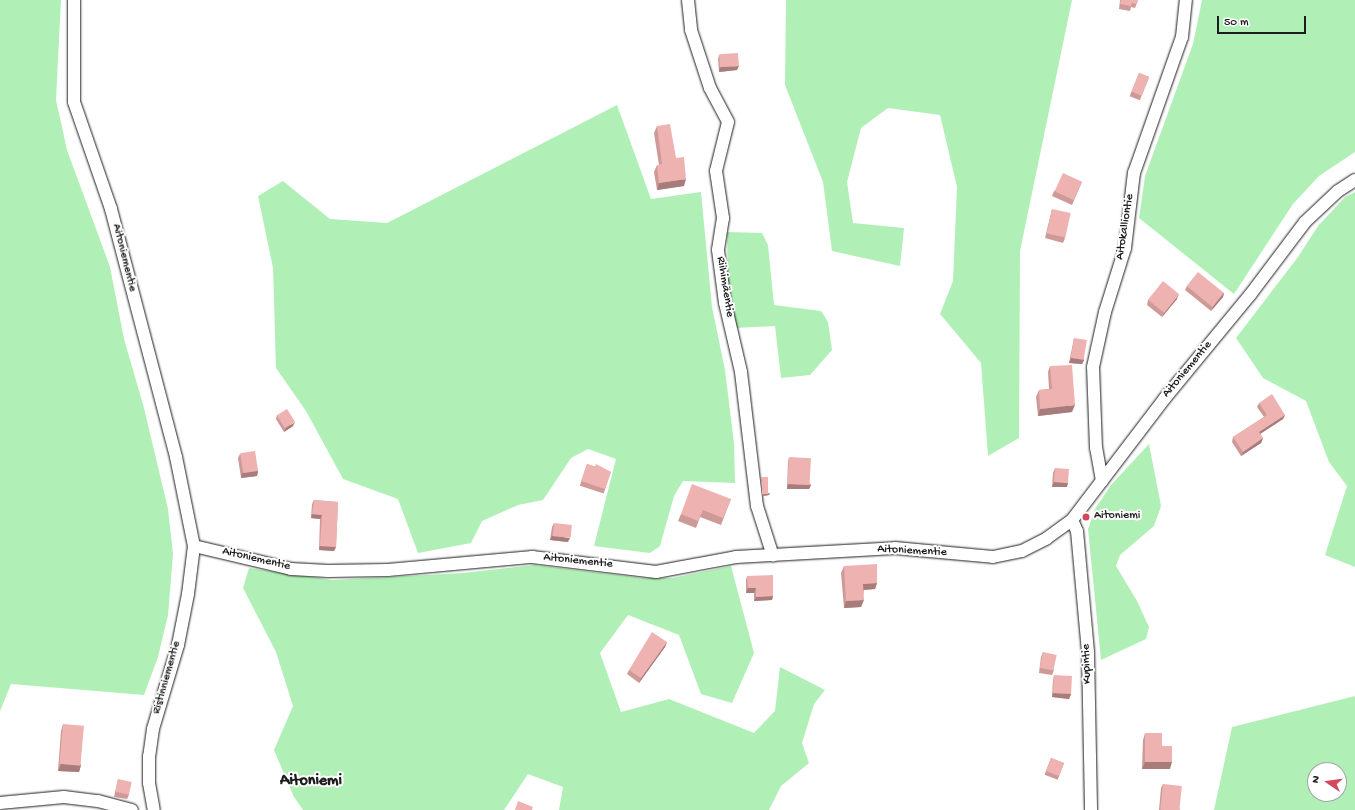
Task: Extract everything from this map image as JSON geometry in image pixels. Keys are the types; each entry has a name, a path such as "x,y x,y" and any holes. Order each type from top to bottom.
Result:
{"street":[{"name":"Aitoniementie","path":"74,0 74,102 111,209 176,458 194,546 291,569 328,571 388,570 532,557 656,572 736,558 895,548 993,557 1022,551 1047,538 1072,520 1165,398 1250,295 1306,222 1338,190 1355,180"},
{"name":"Riihimäentie","path":"688,0 691,30 710,88 728,122 716,171 723,218 718,250 725,303 741,372 757,506 773,556"},
{"name":"Aitokalliontie","path":"1102,482 1096,448 1093,367 1105,312 1125,248 1134,173 1182,37 1186,0"},
{"name":"Kupintie","path":"1072,520 1077,531 1088,652 1091,810"},
{"name":"Ristinniementie","path":"154,810 149,783 150,749 166,681 178,645 188,594 194,546"},
{"path":"0,803 64,797 98,801 132,810"}],"green space":[{"path":"0,0 61,0 56,100 67,150 110,267 124,339 144,408 168,509 173,554 168,615 158,657 144,695 11,684 0,711"},
{"path":"786,0 1072,0 1020,251 1019,438 988,456 981,363 940,314 953,281 957,187 940,115 888,108 861,128 847,182 853,223 904,228 900,266 832,251 823,182 785,85"},
{"path":"1202,0 1355,0 1355,152 1319,176 1293,204 1234,294 1139,218 1145,176 1193,44"},
{"path":"617,105 651,199 701,192 712,307 725,370 734,443 735,483 683,481 674,496 660,546 650,553 594,546 616,459 588,449 571,458 543,500 518,505 482,521 471,543 418,553 398,499 343,479 306,411 276,368 273,268 258,196 283,181 330,219 387,223"},
{"path":"1355,192 1355,567 1325,555 1347,486 1329,462 1306,401 1263,378 1236,338 1298,257 1318,226 1345,197"},
{"path":"727,232 762,233 768,245 774,305 821,311 828,322 832,350 810,375 781,378 775,326 735,328 728,283"},
{"path":"1149,444 1161,506 1154,526 1120,555 1116,566 1137,601 1149,627 1146,639 1101,660 1088,529 1095,509 1111,485"},
{"path":"534,565 643,578 672,578 731,566 754,653 732,703 701,694 679,635 628,615 600,653 621,712 669,699 754,733 775,711 780,667 825,690 814,704 802,743 809,763 781,786 769,810 559,810 563,787 528,774 504,810 303,810 294,797 274,750 293,706 276,652 243,588 249,568 333,580 463,573"},
{"path":"1355,696 1355,810 1214,810 1232,727"}],"building":[{"path":"1121,0 1138,0 1137,4 1132,3 1131,6 1120,4"},
{"path":"738,53 739,66 720,67 719,54"},
{"path":"1139,73 1149,77 1142,96 1132,92"},
{"path":"670,124 676,158 684,157 686,179 659,183 657,165 662,164 657,126"},
{"path":"1063,173 1082,182 1074,200 1055,191"},
{"path":"1052,209 1071,213 1065,237 1047,233"},
{"path":"1198,272 1224,293 1212,307 1187,286"},
{"path":"1163,281 1179,294 1164,313 1148,300"},
{"path":"1074,338 1087,340 1084,360 1071,358"},
{"path":"1072,365 1075,405 1040,409 1039,390 1052,389 1050,366"},
{"path":"1272,394 1285,415 1259,432 1263,438 1243,452 1233,437 1267,415 1259,403"},
{"path":"287,409 295,422 285,428 277,415"},
{"path":"255,451 258,471 243,473 240,453"},
{"path":"789,457 811,458 810,485 788,484"},
{"path":"587,464 595,467 596,464 611,472 605,489 581,481"},
{"path":"1055,468 1069,469 1068,483 1054,482"},
{"path":"762,477 768,477 768,494 762,494"},
{"path":"692,484 731,499 723,518 703,510 698,521 681,514"},
{"path":"314,500 338,502 336,547 320,546 322,515 312,514"},
{"path":"554,523 572,525 571,538 553,536"},
{"path":"877,564 877,583 863,584 864,600 846,601 844,566"},
{"path":"773,575 773,596 756,597 756,588 748,588 747,576"},
{"path":"652,632 667,642 641,678 629,670"},
{"path":"1043,652 1057,655 1053,671 1040,668"},
{"path":"1054,675 1072,676 1071,694 1053,693"},
{"path":"63,724 84,726 80,766 60,764"},
{"path":"1145,733 1162,733 1162,746 1172,746 1172,762 1145,762"},
{"path":"1051,758 1064,763 1059,776 1046,771"},
{"path":"118,779 132,782 129,795 115,792"},
{"path":"1163,784 1182,786 1179,810 1160,810"},
{"path":"518,801 533,807 532,810 515,810"}],"place":[{"name":"Aitoniemi","path":"1086,517"}],"district":[{"name":"Aitoniemi","path":"311,782"}]}
